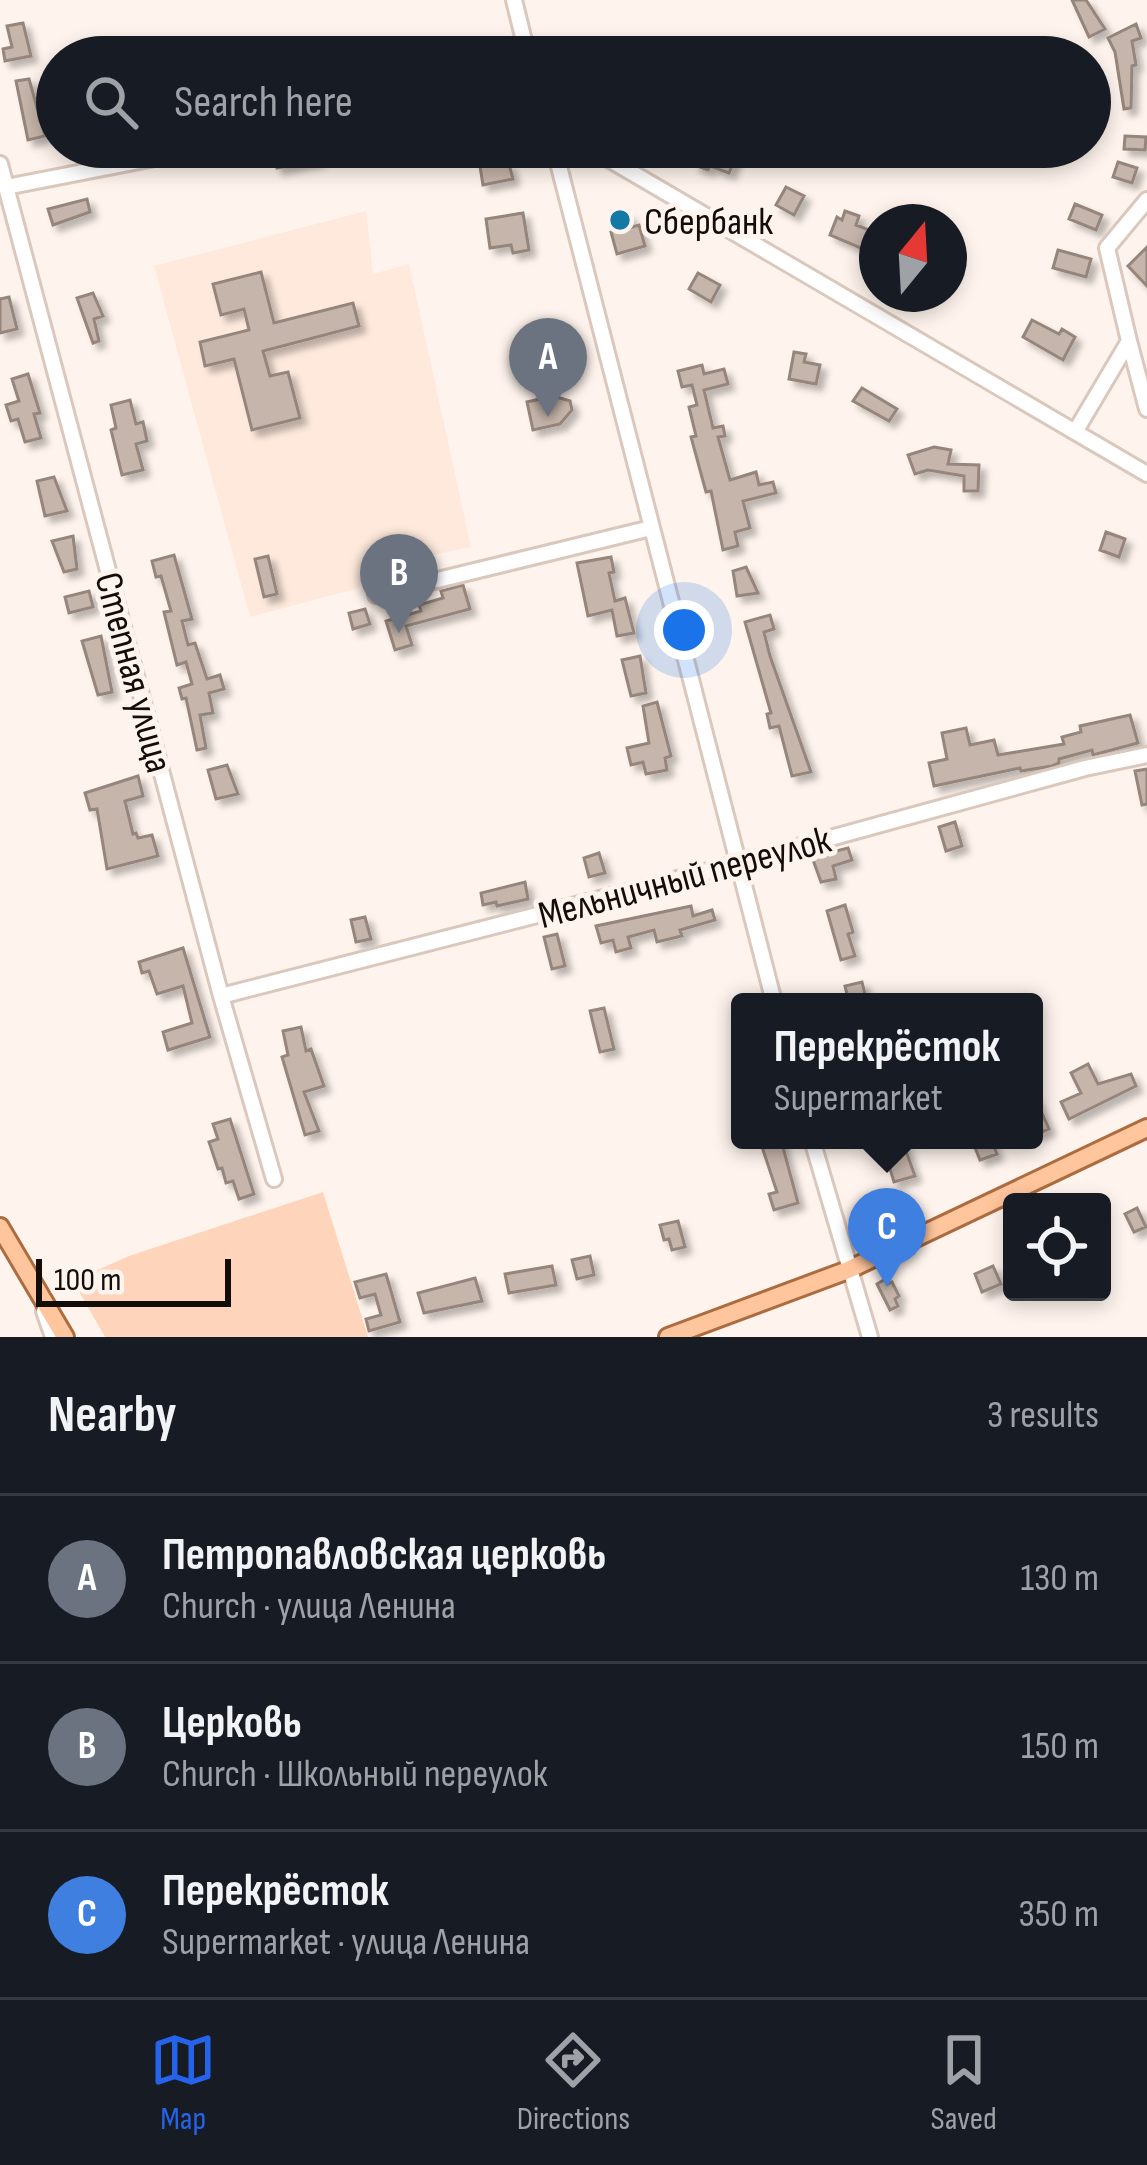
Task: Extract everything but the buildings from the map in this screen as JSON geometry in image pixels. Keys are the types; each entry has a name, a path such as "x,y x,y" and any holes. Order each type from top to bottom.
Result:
{"main road":[{"path":"668,1337 848,1270 1147,1128"},
{"path":"0,1227 65,1337"}],"street":[{"path":"514,0 523,36"},
{"name":"Степная улица","path":"0,164 220,996 274,1179"},
{"path":"6,187 103,168"},
{"path":"559,168 772,993"},
{"path":"624,168 1147,474"},
{"path":"1147,200 1107,248 1147,409"},
{"path":"1075,432 1130,341"},
{"path":"376,595 651,528"},
{"name":"Мельничный переулок","path":"220,996 1147,755"},
{"path":"814,1149 870,1337"},
{"path":"37,1289 53,1337"}],"shaded area":[{"path":"366,211 373,274 409,264 471,547 369,569 359,588 250,617 154,266"},
{"path":"323,1192 368,1337 105,1337 73,1281 129,1256"}],"place":[{"name":"Сбербанк","path":"620,220"},
{"name":"Петропавловская церковь","path":"548,417"},
{"name":"Церковь","path":"399,633"},
{"name":"Перекрёсток","path":"887,1287"}]}
